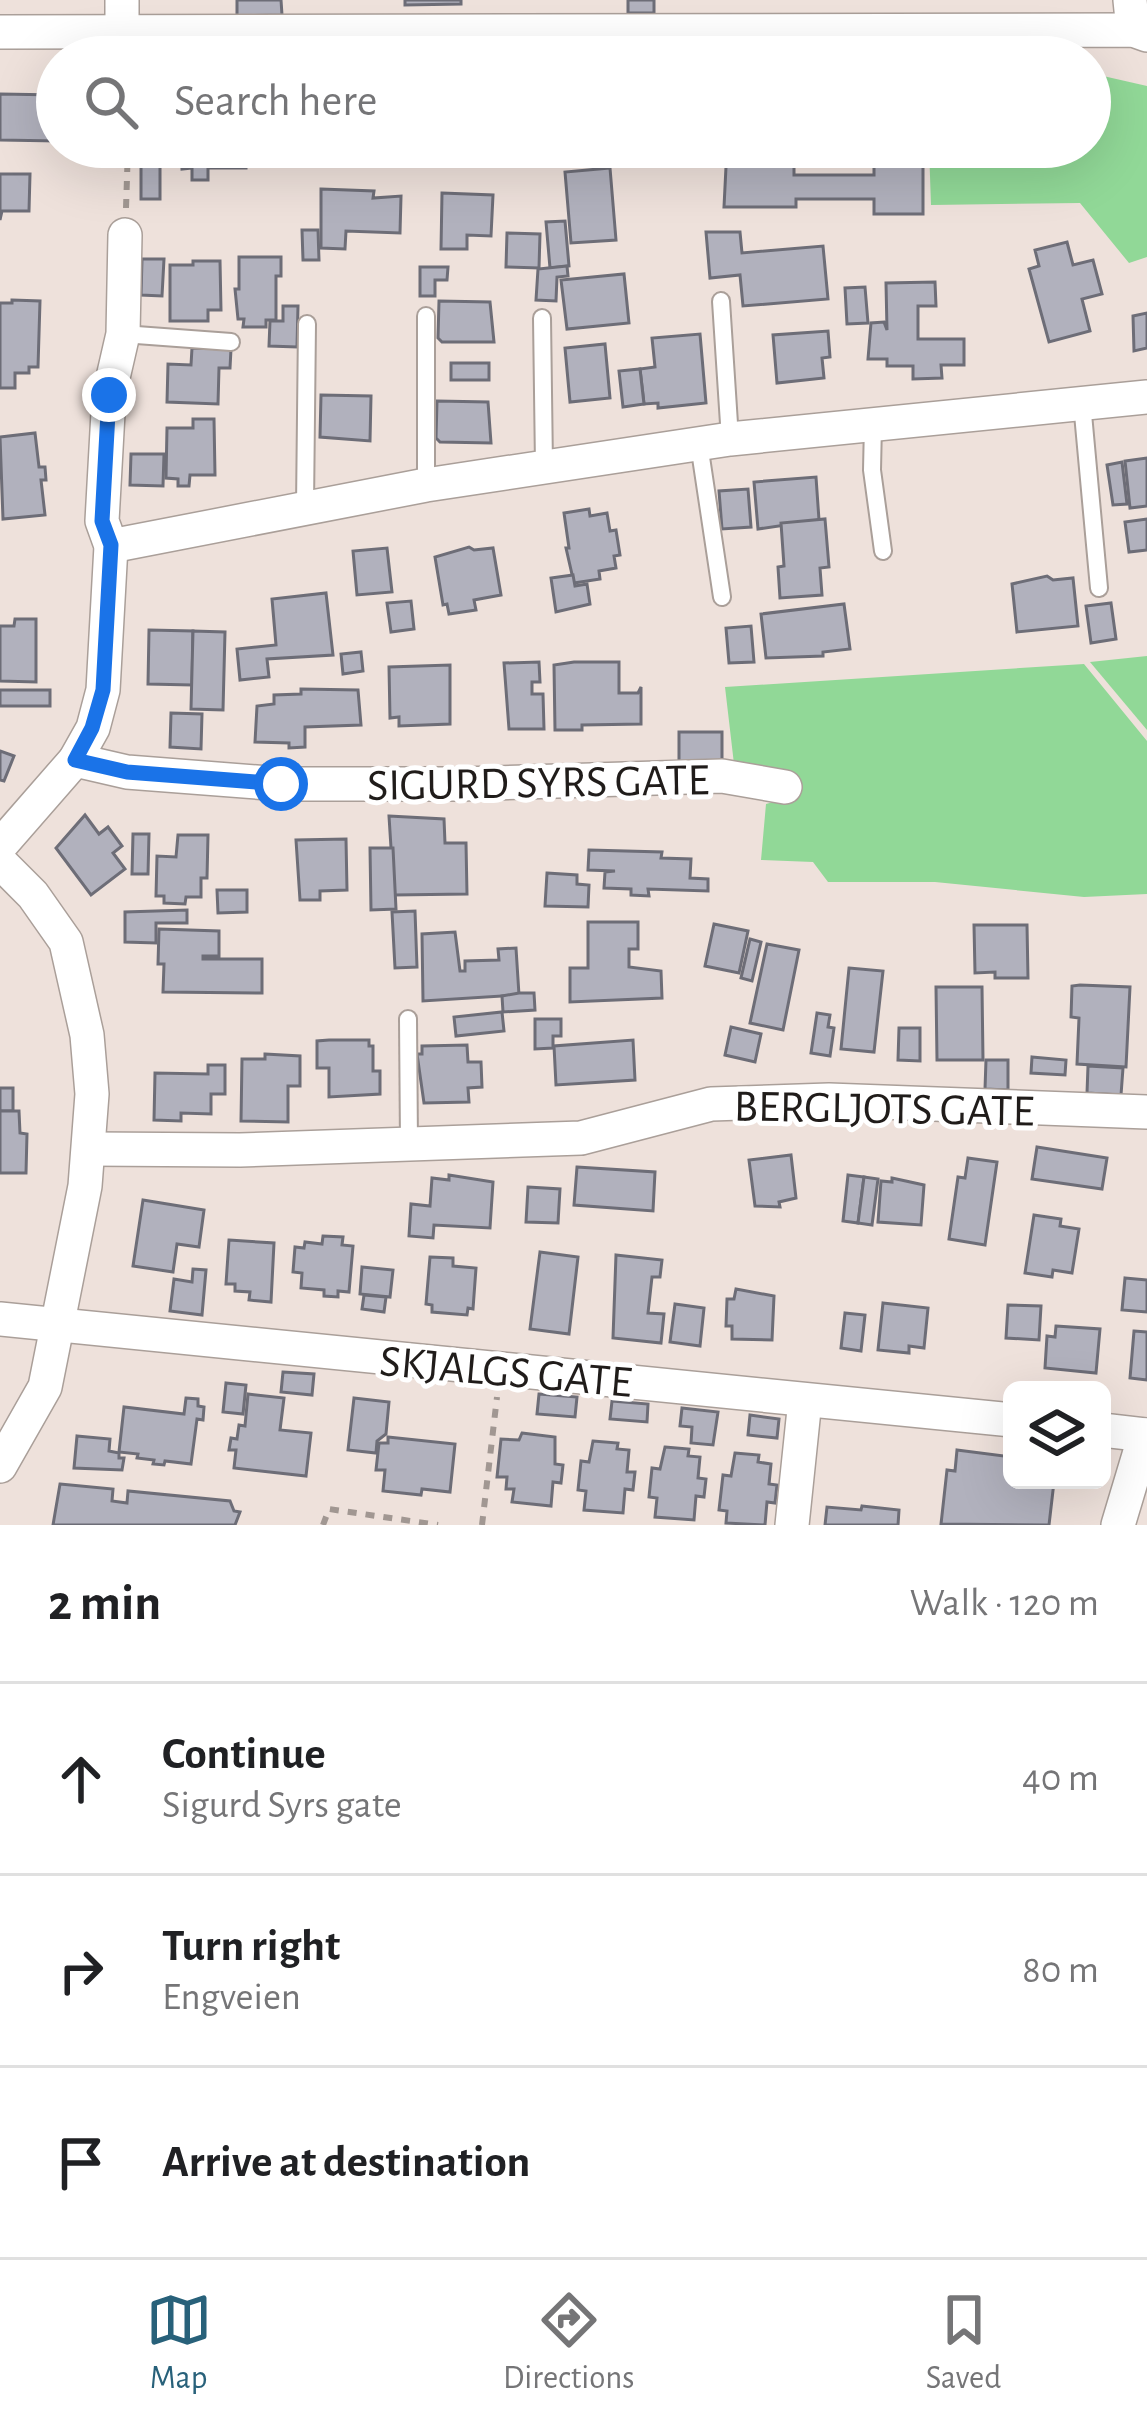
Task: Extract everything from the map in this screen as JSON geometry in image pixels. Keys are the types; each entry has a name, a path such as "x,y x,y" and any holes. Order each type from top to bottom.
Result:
{"street":[{"path":"0,32 122,15 446,34 1137,22"},
{"path":"0,846 75,760 92,728 103,690 111,545 102,521 106,437 109,395 123,334 125,235"},
{"path":"111,545 544,466 873,423 1147,397"},
{"name":"SIGURD SYRS GATE","path":"75,760 127,772 281,784 722,776 785,787"},
{"path":"0,862 33,895 66,942 87,1035 92,1094 90,1149 45,1387 0,1466"},
{"name":"BERGLJOTS GATE","path":"90,1149 581,1138 711,1104 830,1100 1147,1112"},
{"name":"SKJALGS GATE","path":"0,1319 1003,1419"},
{"path":"792,1525 805,1400"},
{"path":"1111,1431 1146,1435 1118,1525"}],"lane":[{"path":"721,301 714,442 722,597"},
{"path":"426,316 426,485"},
{"path":"542,318 544,466"},
{"path":"305,506 307,325"},
{"path":"123,334 230,342"},
{"path":"1082,403 1099,589"},
{"path":"873,423 872,470 883,551"},
{"path":"408,1019 409,1144"}],"path":[{"path":"125,235 127,168"},
{"path":"482,1525 498,1371"},
{"path":"323,1525 329,1509 438,1525"}],"green space":[{"path":"1111,78 1147,86 1147,257 1129,263 1080,203 931,205 930,168 1111,168"},
{"path":"1147,656 1147,730 1090,662"},
{"path":"1084,664 1147,741 1147,894 1084,897 935,882 828,882 813,862 761,860 766,804 798,795 795,773 734,764 725,687"}],"building":[{"path":"237,0 281,0 282,15 237,16"},
{"path":"405,0 461,0 461,4 405,5"},
{"path":"628,0 654,0 654,13 628,13"},
{"path":"0,94 36,95 36,141 0,140"},
{"path":"141,168 160,168 160,199 141,199"},
{"path":"192,168 208,168 208,180 192,180"},
{"path":"610,168 616,240 571,243 565,172"},
{"path":"726,168 794,168 794,175 874,175 874,168 923,168 923,214 874,214 874,199 796,199 796,207 724,207"},
{"path":"0,174 30,174 29,211 2,211 0,220"},
{"path":"321,189 374,191 373,198 401,196 400,233 346,231 345,249 321,248"},
{"path":"442,193 493,195 491,236 467,235 467,249 441,249"},
{"path":"565,221 569,266 550,268 546,222"},
{"path":"302,230 318,230 319,260 303,260"},
{"path":"706,232 740,232 742,253 823,246 828,299 743,306 740,275 710,278"},
{"path":"507,233 540,234 539,268 506,267"},
{"path":"1067,242 1073,265 1093,260 1102,294 1082,299 1090,331 1049,342 1029,269 1039,266 1035,250"},
{"path":"239,257 281,257 276,320 266,320 266,327 243,327 244,319 238,319"},
{"path":"142,259 164,259 162,296 141,295"},
{"path":"193,261 220,261 221,310 208,310 208,321 170,321 170,265 193,265"},
{"path":"567,266 568,276 557,277 556,301 536,300 538,269"},
{"path":"420,267 448,267 447,280 435,280 435,296 420,296"},
{"path":"624,274 629,323 567,329 561,280"},
{"path":"935,282 936,306 918,306 918,339 964,339 964,365 941,365 942,378 913,379 913,366 887,366 887,359 868,359 871,323 884,322 887,330 886,283"},
{"path":"865,287 868,323 847,324 845,288"},
{"path":"40,301 38,367 15,373 15,388 0,388 0,303"},
{"path":"439,301 490,302 494,342 442,342 438,338"},
{"path":"283,306 298,306 297,347 269,346 270,321 283,321"},
{"path":"1147,313 1147,348 1134,351 1133,316"},
{"path":"828,331 830,357 822,358 824,378 777,383 773,335"},
{"path":"700,334 706,403 658,408 658,403 644,404 640,369 655,367 652,338"},
{"path":"605,344 610,398 570,402 565,348"},
{"path":"192,348 231,349 230,368 219,368 218,404 167,402 168,364 191,365"},
{"path":"451,363 489,363 489,380 451,380"},
{"path":"640,369 644,404 623,407 619,371"},
{"path":"321,395 371,396 370,441 320,437"},
{"path":"437,401 488,402 491,443 440,442 436,438"},
{"path":"193,419 214,419 215,475 190,475 189,486 178,486 178,479 166,478 167,428 193,428"},
{"path":"35,433 39,467 45,467 46,480 41,480 45,515 3,519 0,437"},
{"path":"131,454 164,454 163,486 130,485"},
{"path":"1147,458 1147,506 1130,508 1125,461"},
{"path":"1122,462 1127,504 1113,505 1107,465"},
{"path":"816,477 819,520 758,529 754,482"},
{"path":"748,489 751,527 722,529 719,491"},
{"path":"589,509 590,516 607,513 620,555 614,556 616,568 599,571 600,579 574,583 564,513"},
{"path":"825,519 829,567 820,568 822,595 780,598 781,523"},
{"path":"1147,519 1147,550 1129,552 1125,522"},
{"path":"469,547 493,548 501,595 474,600 476,610 449,614 447,604 443,605 435,557"},
{"path":"387,548 392,592 357,595 353,551"},
{"path":"573,575 575,586 587,584 590,604 556,612 551,578"},
{"path":"1047,576 1073,578 1078,626 1017,632 1012,584"},
{"path":"326,593 333,655 267,659 269,677 240,680 237,649 276,645 272,599"},
{"path":"411,601 414,629 391,632 387,603"},
{"path":"1111,603 1116,639 1091,643 1086,606"},
{"path":"844,604 850,649 823,652 823,656 766,658 761,614"},
{"path":"15,619 36,619 36,682 0,681 0,626 14,626"},
{"path":"751,626 754,662 729,663 726,628"},
{"path":"149,630 193,631 192,685 148,684"},
{"path":"193,631 225,632 223,710 191,709"},
{"path":"361,652 363,671 343,674 341,654"},
{"path":"539,662 540,682 532,682 532,694 543,694 544,729 509,729 504,663"},
{"path":"619,662 619,693 638,693 641,687 641,724 555,730 554,665"},
{"path":"450,665 450,724 399,726 399,717 390,718 389,667"},
{"path":"301,689 358,690 361,725 305,727 305,747 255,742 257,706 274,704 274,695 301,694"},
{"path":"0,690 50,690 50,706 0,706"},
{"path":"171,713 202,714 201,749 170,747"},
{"path":"679,732 722,732 722,765 679,766"},
{"path":"0,751 14,756 4,781 0,780"},
{"path":"85,815 99,834 108,827 122,846 113,853 125,869 91,895 56,848"},
{"path":"389,816 444,819 445,843 466,843 467,894 394,895"},
{"path":"133,834 149,834 148,874 132,874"},
{"path":"178,835 208,835 207,878 201,878 201,897 186,897 185,904 164,903 164,896 156,896 157,856 176,857"},
{"path":"346,839 347,890 320,891 320,900 300,900 296,840"},
{"path":"370,848 393,848 396,909 371,910"},
{"path":"589,850 662,852 661,858 691,859 690,878 708,879 708,891 648,889 649,896 631,895 631,889 604,888 605,872 615,871 588,870"},
{"path":"547,873 577,875 577,884 589,885 588,907 545,906"},
{"path":"217,890 247,890 247,912 218,913"},
{"path":"187,910 187,923 156,923 156,943 125,942 125,912"},
{"path":"415,911 417,967 395,968 392,912"},
{"path":"588,922 638,922 638,949 629,949 629,967 661,971 662,998 570,1002 570,968 588,968"},
{"path":"714,924 748,931 739,973 705,966"},
{"path":"974,925 1027,925 1028,978 975,973"},
{"path":"159,929 219,931 219,956 203,959 262,959 262,993 163,992"},
{"path":"455,932 460,971 465,971 465,961 499,960 498,949 516,948 519,995 423,1001 422,934"},
{"path":"750,939 761,942 752,981 741,978"},
{"path":"767,944 799,950 783,1030 750,1023"},
{"path":"849,968 883,971 874,1052 841,1049"},
{"path":"1072,986 1130,987 1126,1067 1077,1064 1079,1018 1071,1017"},
{"path":"936,987 982,987 983,1060 937,1060"},
{"path":"534,993 535,1010 503,1012 502,996"},
{"path":"502,1012 504,1031 456,1036 454,1017"},
{"path":"817,1013 830,1015 828,1027 834,1028 830,1056 811,1053"},
{"path":"535,1019 561,1019 561,1036 553,1036 553,1048 535,1049"},
{"path":"731,1027 761,1034 755,1062 725,1055"},
{"path":"899,1028 920,1028 920,1061 898,1060"},
{"path":"369,1040 373,1071 380,1071 380,1094 329,1097 329,1068 317,1068 317,1041"},
{"path":"633,1040 635,1080 556,1085 554,1046"},
{"path":"467,1045 468,1062 481,1062 482,1087 468,1088 469,1102 424,1103 417,1054 422,1054 422,1046"},
{"path":"265,1054 300,1056 300,1086 288,1086 288,1122 241,1121 242,1059 265,1059"},
{"path":"1032,1057 1066,1060 1065,1075 1031,1073"},
{"path":"986,1060 1008,1060 1008,1090 985,1089"},
{"path":"208,1065 225,1065 225,1094 211,1094 211,1114 181,1113 181,1121 154,1120 155,1073 208,1074"},
{"path":"1088,1066 1123,1068 1121,1095 1087,1093"},
{"path":"0,1088 13,1088 13,1111 0,1111"},
{"path":"0,1111 19,1111 20,1133 27,1134 26,1173 0,1173"},
{"path":"1037,1147 1107,1158 1102,1189 1032,1179"},
{"path":"791,1155 796,1198 779,1202 780,1207 755,1206 749,1160"},
{"path":"968,1158 997,1162 985,1245 949,1239 958,1177 965,1178"},
{"path":"577,1167 655,1172 653,1211 574,1205"},
{"path":"449,1175 493,1182 490,1228 434,1225 433,1238 409,1236 411,1204 430,1206 432,1178 449,1180"},
{"path":"848,1175 864,1177 858,1223 843,1221"},
{"path":"864,1177 878,1179 872,1225 858,1223"},
{"path":"892,1178 924,1185 921,1225 878,1222 881,1181 892,1182"},
{"path":"528,1187 560,1189 558,1223 526,1222"},
{"path":"143,1200 204,1210 199,1247 177,1244 173,1272 133,1266"},
{"path":"1034,1215 1061,1219 1060,1226 1079,1229 1072,1273 1053,1270 1052,1277 1025,1273"},
{"path":"323,1236 343,1237 342,1245 353,1246 349,1292 338,1291 338,1297 301,1288 302,1273 293,1272 295,1247 304,1248 305,1242 322,1244"},
{"path":"229,1240 274,1243 271,1302 249,1300 250,1292 235,1291 235,1284 226,1284"},
{"path":"540,1252 578,1257 569,1334 530,1329"},
{"path":"616,1255 662,1260 660,1277 652,1277 648,1313 664,1314 661,1343 613,1338"},
{"path":"430,1257 453,1258 453,1266 476,1268 473,1309 468,1308 467,1315 432,1312 432,1305 426,1304"},
{"path":"362,1267 393,1270 390,1297 360,1294"},
{"path":"193,1269 206,1270 202,1315 170,1311 174,1279 192,1282"},
{"path":"1125,1278 1147,1280 1147,1312 1122,1310"},
{"path":"736,1289 774,1296 772,1340 732,1339 732,1326 726,1326 727,1299 734,1299"},
{"path":"364,1295 386,1297 384,1312 362,1309"},
{"path":"883,1303 928,1308 924,1348 909,1346 909,1353 878,1350"},
{"path":"675,1304 704,1308 700,1346 670,1342"},
{"path":"1008,1305 1041,1306 1039,1340 1006,1338"},
{"path":"845,1313 865,1315 861,1351 841,1348"},
{"path":"1056,1326 1100,1329 1096,1373 1045,1368 1047,1336 1055,1337"},
{"path":"1134,1331 1147,1332 1147,1380 1130,1378"},
{"path":"283,1372 314,1374 312,1395 281,1392"},
{"path":"226,1383 246,1385 243,1414 223,1412"},
{"path":"248,1394 284,1398 280,1430 311,1433 306,1476 234,1468 236,1450 229,1450 231,1438 237,1439 239,1425 245,1426"},
{"path":"539,1394 577,1397 575,1417 537,1414"},
{"path":"186,1398 198,1399 198,1406 204,1407 203,1420 197,1419 191,1464 153,1464 154,1460 137,1458 138,1454 119,1452 124,1407 184,1414"},
{"path":"354,1398 389,1402 386,1434 377,1441 376,1453 348,1450"},
{"path":"612,1401 648,1404 647,1422 610,1419"},
{"path":"682,1408 718,1412 713,1445 691,1443 692,1427 680,1426"},
{"path":"750,1415 779,1419 777,1438 748,1435"},
{"path":"522,1433 555,1437 555,1464 563,1465 561,1483 553,1482 551,1506 512,1502 514,1489 506,1489 507,1477 497,1477 501,1439 519,1440"},
{"path":"77,1436 110,1439 109,1451 124,1458 122,1470 74,1468"},
{"path":"388,1437 455,1444 450,1492 383,1491 385,1470 376,1470 379,1443 388,1443"},
{"path":"593,1441 618,1443 617,1449 629,1450 627,1472 635,1472 633,1490 625,1489 623,1513 584,1510 586,1491 578,1490 581,1461 589,1462"},
{"path":"665,1447 689,1449 688,1456 700,1457 698,1478 706,1479 704,1497 696,1496 694,1520 655,1517 657,1498 649,1497 652,1468 660,1469"},
{"path":"957,1450 1003,1456 1003,1489 1053,1489 1049,1525 941,1524 947,1470 955,1471"},
{"path":"735,1453 759,1455 758,1462 771,1464 769,1484 777,1485 775,1503 767,1502 765,1525 726,1523 727,1511 719,1510 723,1475 731,1476"},
{"path":"60,1484 113,1489 112,1501 127,1503 128,1491 230,1501 234,1511 240,1512 235,1525 53,1525"},
{"path":"862,1506 899,1510 898,1525 825,1525 827,1507 861,1510"}],"route":[{"path":"109,395 102,521 111,545 103,690 92,728 75,760 127,772 281,784"}]}
